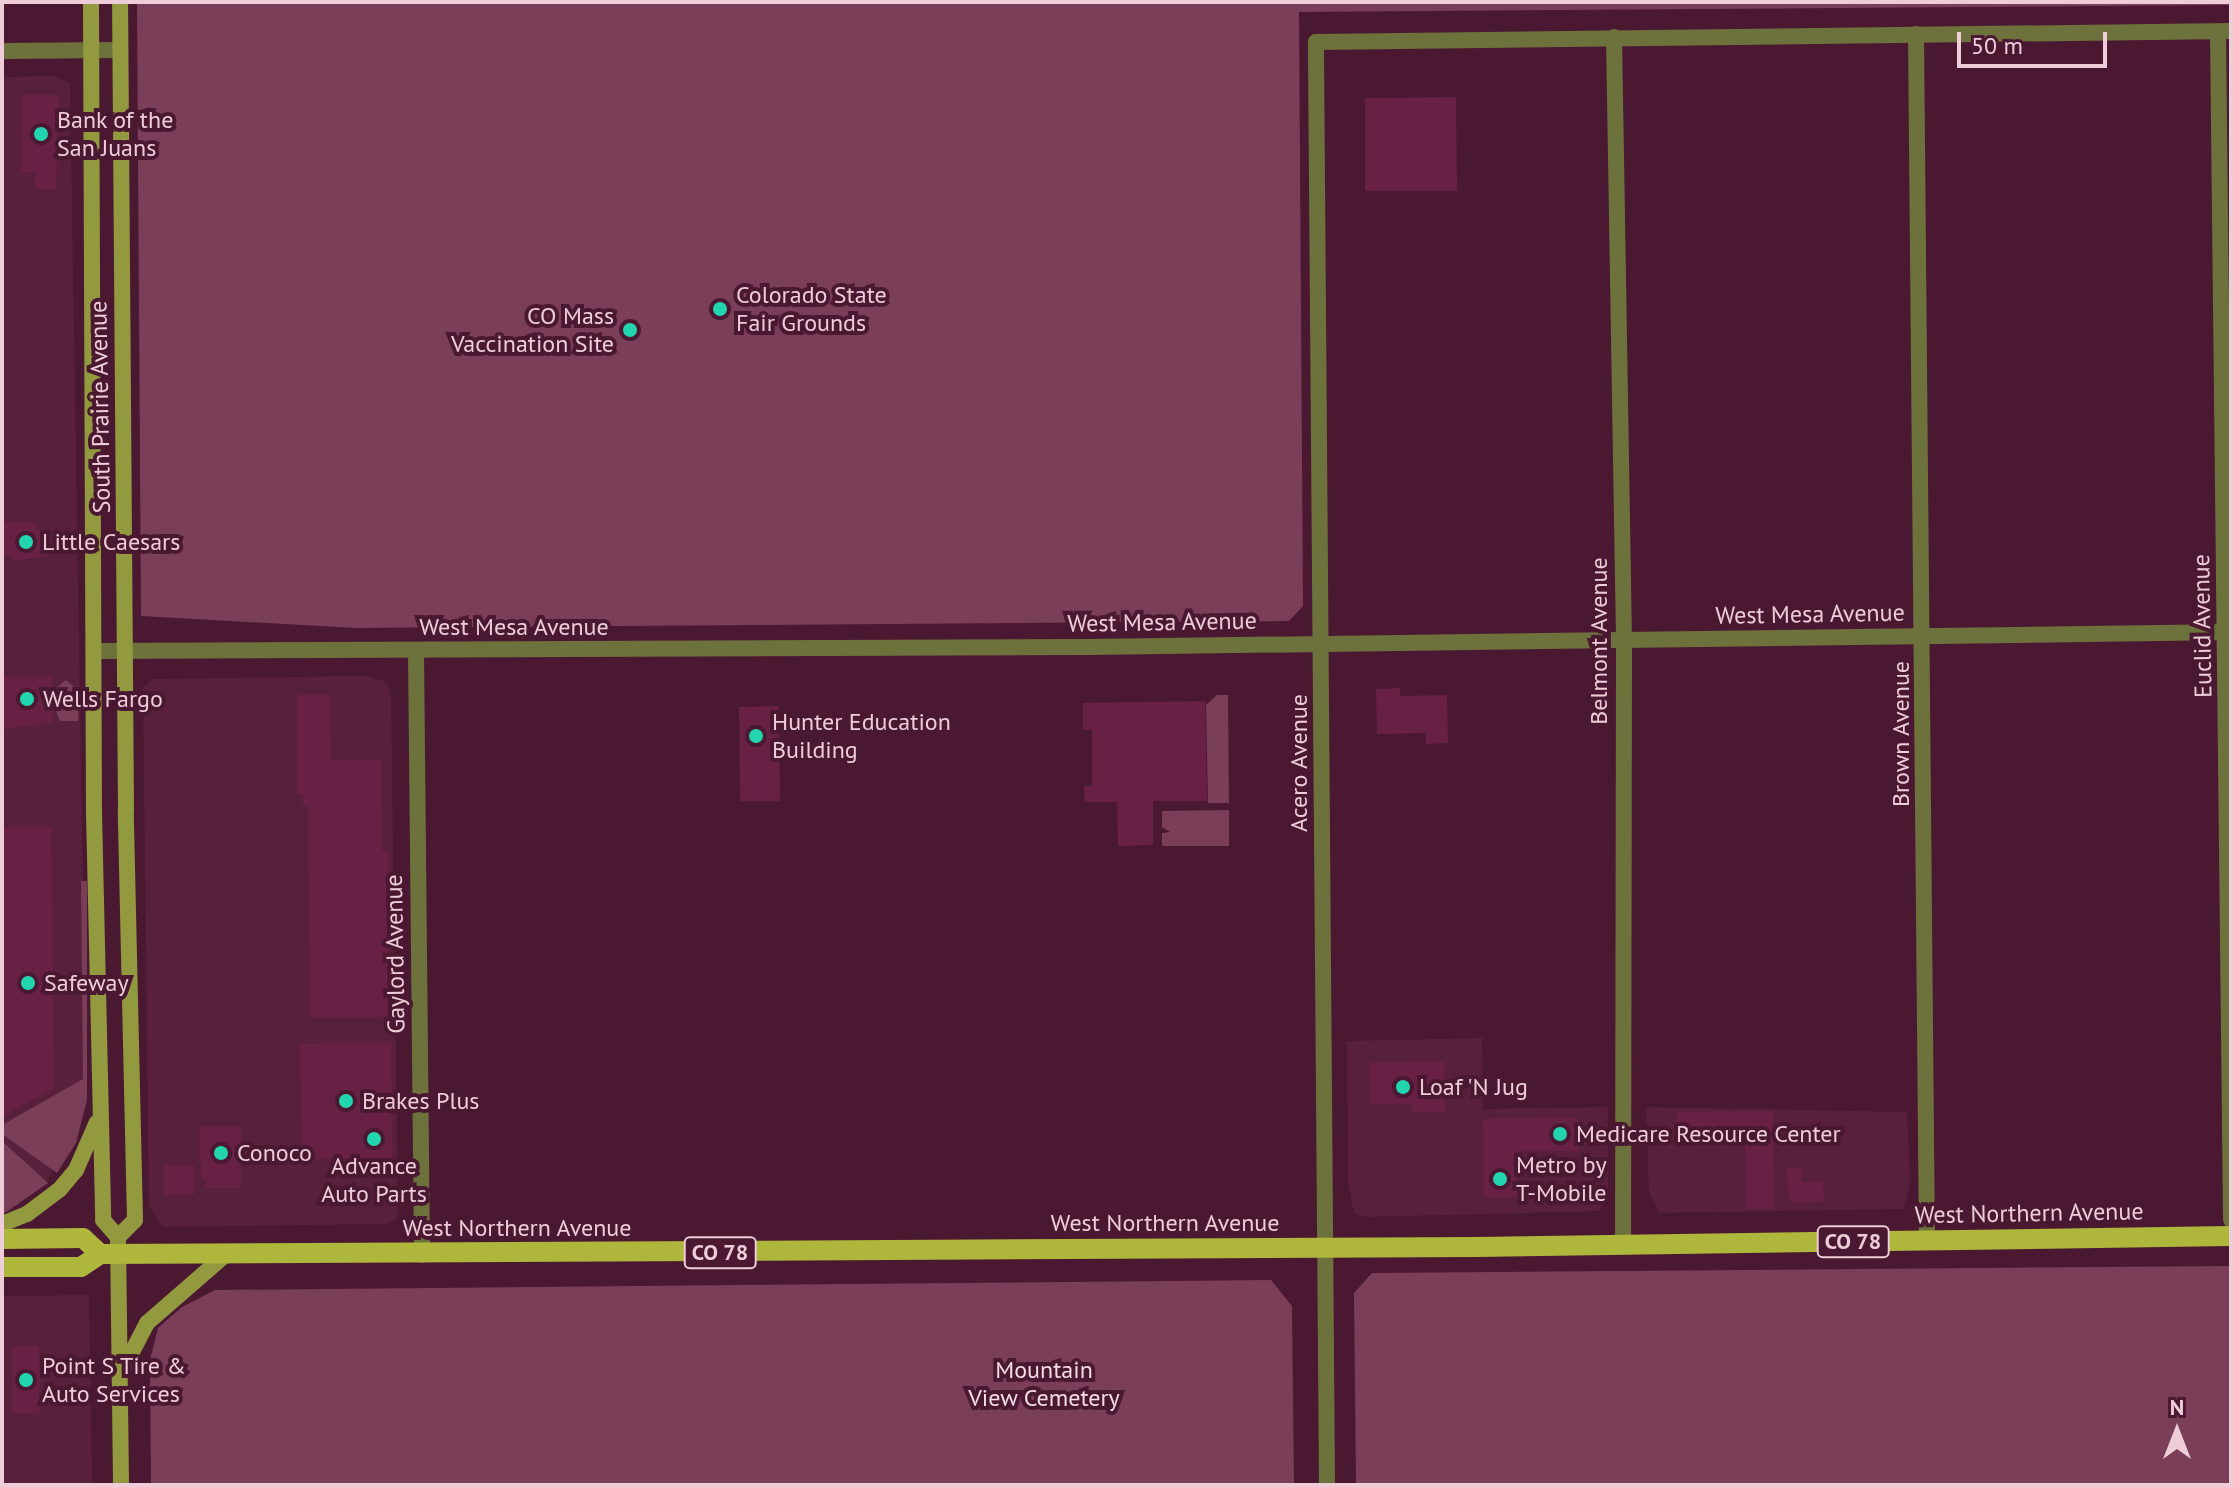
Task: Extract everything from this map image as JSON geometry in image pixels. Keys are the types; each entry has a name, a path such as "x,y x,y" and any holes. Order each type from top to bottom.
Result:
{"main road":[{"name":"South Prairie Avenue","path":"91,2 94,651 103,1220 112,1249 120,1375 121,1485"},
{"name":"South Prairie Avenue","path":"112,1249 135,1220 120,2"},
{"path":"2,1224 27,1214 60,1189 76,1170 101,1109"},
{"name":"West Northern Avenue","path":"2,1239 83,1238 112,1249 224,1256 1327,1248 2231,1236"},
{"name":"West Northern Avenue","path":"2,1267 81,1267 112,1249"},
{"path":"120,1375 147,1323 224,1256"}],"street":[{"path":"1614,37 2225,32"},
{"name":"Euclid Avenue","path":"2225,32 2231,1220"},
{"name":"Brown Avenue","path":"1916,34 1924,637 1927,1241"},
{"name":"Acero Avenue","path":"1327,1485 1323,643 1316,42 1614,37"},
{"name":"Belmont Avenue","path":"1614,37 1624,639 1623,1245"},
{"path":"2,51 120,50"},
{"name":"West Mesa Avenue","path":"94,651 416,652 2229,632"},
{"name":"Gaylord Avenue","path":"416,652 422,1255"}],"shaded area":[{"path":"55,76 70,84 86,1081 71,1142 44,1186 2,1214 2,77"},
{"path":"365,676 387,682 391,698 398,1218 387,1224 163,1227 149,1206 143,687 153,679"},
{"path":"1482,1038 1483,1109 1608,1107 1608,1189 1600,1211 1366,1217 1354,1213 1348,1183 1347,1041"},
{"path":"1646,1107 1907,1112 1910,1182 1904,1209 1659,1213 1649,1192"},
{"path":"89,1295 92,1485 2,1485 2,1296"}],"green space":[{"name":"Colorado State Fair Grounds","path":"137,2 2231,2 2231,5 1299,12 1303,606 1289,621 355,628 141,616"},
{"path":"66,680 79,691 78,721 60,721 55,709 55,689"},
{"path":"1217,695 1228,695 1229,803 1208,803 1206,705"},
{"path":"1229,810 1229,846 1162,846 1162,833 1170,832 1162,827 1162,811"},
{"path":"81,881 87,881 87,1100 76,1143 57,1173 2,1134 2,1125 83,1079"},
{"path":"2,1141 48,1183 2,1215"},
{"path":"2231,1266 2231,1485 1356,1485 1354,1293 1372,1273"},
{"name":"Mountain View Cemetery","path":"1271,1280 1292,1306 1294,1485 151,1485 150,1360 158,1328 182,1307 215,1290"}],"building":[{"name":"Bank of the San Juans","path":"22,95 59,95 56,189 35,189 35,172 22,172"},
{"path":"1456,97 1457,191 1365,191 1365,98"},
{"name":"Little Caesars","path":"2,522 36,522 36,530 50,530 51,555 13,561 13,555 2,556"},
{"name":"Wells Fargo","path":"52,676 52,722 2,729 2,677"},
{"path":"1400,688 1400,696 1447,695 1448,743 1426,744 1426,733 1377,734 1376,689"},
{"path":"297,695 330,695 331,760 381,760 382,851 388,851 389,1017 310,1017 308,806 303,806 303,794 297,794"},
{"path":"1205,701 1207,801 1153,801 1153,845 1118,846 1117,802 1085,802 1084,786 1092,786 1092,730 1083,730 1083,703"},
{"path":"779,706 780,801 740,801 739,707"},
{"name":"Safeway","path":"51,827 54,1088 2,1116 2,828"},
{"name":"Brakes Plus","path":"391,1043 392,1158 302,1159 300,1044"},
{"path":"1444,1062 1445,1112 1412,1112 1412,1104 1370,1105 1369,1063"},
{"path":"1773,1111 1774,1209 1746,1209 1745,1137 1677,1138 1677,1112"},
{"path":"1578,1118 1578,1151 1516,1151 1517,1197 1484,1198 1483,1119"},
{"name":"Conoco","path":"200,1127 241,1127 241,1188 206,1188 206,1179 201,1179"},
{"name":"Conoco","path":"164,1165 194,1165 194,1195 164,1195"},
{"path":"1802,1167 1802,1182 1823,1181 1824,1201 1790,1202 1786,1168"},
{"path":"39,1345 39,1413 12,1413 12,1346"}],"place":[{"name":"Bank of the San Juans","path":"41,134"},
{"name":"Colorado State Fair Grounds","path":"720,309"},
{"name":"CO Mass Vaccination Site","path":"630,330"},
{"name":"Little Caesars","path":"26,542"},
{"name":"Wells Fargo","path":"27,699"},
{"name":"Hunter Education Building","path":"756,736"},
{"name":"Safeway","path":"28,983"},
{"name":"Loaf 'N Jug","path":"1403,1087"},
{"name":"Brakes Plus","path":"346,1101"},
{"name":"Medicare Resource Center","path":"1560,1134"},
{"name":"Advance Auto Parts","path":"374,1139"},
{"name":"Conoco","path":"221,1153"},
{"name":"Metro by T-Mobile","path":"1500,1179"},
{"name":"Point S Tire & Auto Services","path":"26,1380"}]}
